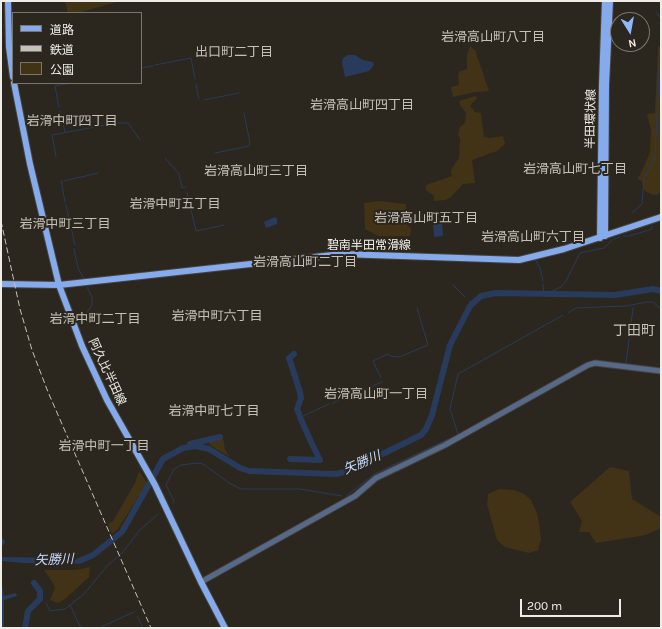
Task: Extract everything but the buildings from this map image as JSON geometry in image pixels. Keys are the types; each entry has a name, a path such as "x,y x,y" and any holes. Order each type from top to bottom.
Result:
{"main road":[{"path":"8,1 9,47 12,70"},
{"name":"半田環状線","path":"603,237 602,85 605,1"},
{"name":"半田環状線","path":"603,237 606,86 610,1"},
{"name":"阿久比半田線","path":"14,84 30,164 58,285 93,372 156,486 201,582 225,628"},
{"name":"碧南半田常滑線","path":"1,284 58,285 342,254 514,260 564,249 661,217"}],"street":[{"path":"201,582 355,496 376,478 445,446 588,365 595,363 661,371"}],"green space":[{"path":"65,1 120,1 82,12 68,12"},
{"path":"470,46 475,50 489,91 475,92 453,97 451,87 459,85 458,75 460,71 467,69 467,55"},
{"path":"658,46 661,49 661,192 657,195 650,194 644,190 642,181 638,179 650,153 651,130 647,114 655,113"},
{"path":"476,96 477,98 470,106 475,112 481,113 484,137 488,138 503,136 505,144 497,151 472,160 475,183 463,184 450,198 434,201 434,196 426,190 426,185 452,176 451,170 459,158 460,139 458,134 460,127 465,123 466,113 459,101"},
{"path":"379,201 406,204 406,224 411,228 410,236 378,236 365,229 364,203"},
{"path":"223,438 225,450 230,457 210,445 209,441"},
{"path":"610,467 629,471 632,499 661,517 661,528 646,535 596,543 589,532 579,532 582,521 570,502"},
{"path":"139,471 147,483 118,529 112,534 108,524 113,521 135,483"},
{"path":"499,489 514,490 524,494 531,500 537,513 539,524 541,539 538,550 529,553 505,547 497,540 487,504 488,494"},
{"path":"90,567 89,577 65,599 58,603 50,600 55,588 44,570 75,570"}],"water":[{"path":"348,55 355,55 363,60 373,62 374,65 369,71 345,77 342,63 343,58"},
{"path":"275,217 277,219 277,224 266,228 264,222"},
{"path":"433,224 442,224 443,236 434,237"},
{"path":"1,557 59,558 60,560 87,559 75,564 24,563 1,561"},
{"path":"1,580 4,596 16,593 17,596 4,600 4,628 1,628"}],"waterway":[{"path":"656,11 661,19"},
{"path":"632,213 642,204 644,178 655,157 661,34"},
{"path":"155,65 191,58 195,79"},
{"path":"142,68 153,66"},
{"path":"59,107 55,86 66,84"},
{"path":"196,84 199,99"},
{"path":"204,100 239,93"},
{"path":"60,111 65,132"},
{"path":"215,153 249,146 250,143 244,113"},
{"path":"56,157 52,135 111,124 110,116"},
{"path":"114,123 128,123 140,140"},
{"path":"165,158 179,174 182,188 186,187"},
{"path":"64,181 98,173"},
{"path":"61,180 65,202"},
{"path":"187,192 196,231 224,225"},
{"path":"66,205 75,245"},
{"path":"623,236 629,236 652,229 652,226"},
{"path":"614,239 620,237"},
{"path":"546,294 561,287 566,281 580,253 604,248 612,240"},
{"path":"74,249 78,268 84,279"},
{"path":"535,259 540,268 543,281"},
{"path":"543,284 544,294"},
{"path":"453,285 465,297"},
{"path":"79,324 92,305 92,297 87,287"},
{"name":"矢勝川","path":"79,561 93,555 122,532 163,459 183,448 196,446 209,449 240,468 249,471 336,474 348,471 421,435 426,429 432,415 450,345 470,306 481,296 496,293 615,295 653,289 661,291"},
{"name":"矢勝川","path":"469,301 472,304"},
{"path":"568,313 576,308 626,306 647,302 653,302 661,309"},
{"path":"381,378 373,361 388,354 390,356 399,357 428,345 417,308"},
{"path":"626,363 633,308"},
{"path":"458,434 450,409 458,374 563,315"},
{"path":"294,354 289,358 300,392 301,398 297,409 299,414"},
{"path":"333,403 382,382"},
{"path":"311,441 301,417 329,404"},
{"path":"300,417 311,442"},
{"path":"190,444 220,437"},
{"path":"346,496 376,473 453,437"},
{"path":"291,460 319,460 312,443"},
{"path":"290,459 320,460 312,444"},
{"path":"173,503 174,501 166,485 174,469 181,465 197,463 203,464 229,483 241,489 300,489 342,496"},
{"path":"46,603 50,611 65,609 84,594 107,566 122,553 140,530 158,514"},
{"path":"25,628 28,611 40,599 40,591 34,583"},
{"path":"70,605 81,628"},
{"path":"99,628 134,612"},
{"path":"137,616 143,628"}],"railway":[{"path":"1,221 20,309 32,350 48,392 151,628"}],"district":[{"name":"岩滑高山町八丁目","path":"493,37"},
{"name":"出口町二丁目","path":"234,52"},
{"name":"岩滑高山町四丁目","path":"362,105"},
{"name":"岩滑中町四丁目","path":"72,121"},
{"name":"岩滑高山町七丁目","path":"575,169"},
{"name":"岩滑高山町三丁目","path":"256,171"},
{"name":"岩滑中町五丁目","path":"175,204"},
{"name":"岩滑高山町五丁目","path":"426,218"},
{"name":"岩滑中町三丁目","path":"65,224"},
{"name":"岩滑高山町六丁目","path":"533,237"},
{"name":"岩滑高山町二丁目","path":"305,262"},
{"name":"岩滑中町六丁目","path":"217,316"},
{"name":"岩滑中町二丁目","path":"95,319"},
{"name":"丁田町","path":"634,331"},
{"name":"岩滑高山町一丁目","path":"376,394"},
{"name":"岩滑中町七丁目","path":"214,411"},
{"name":"岩滑中町一丁目","path":"104,446"}]}
